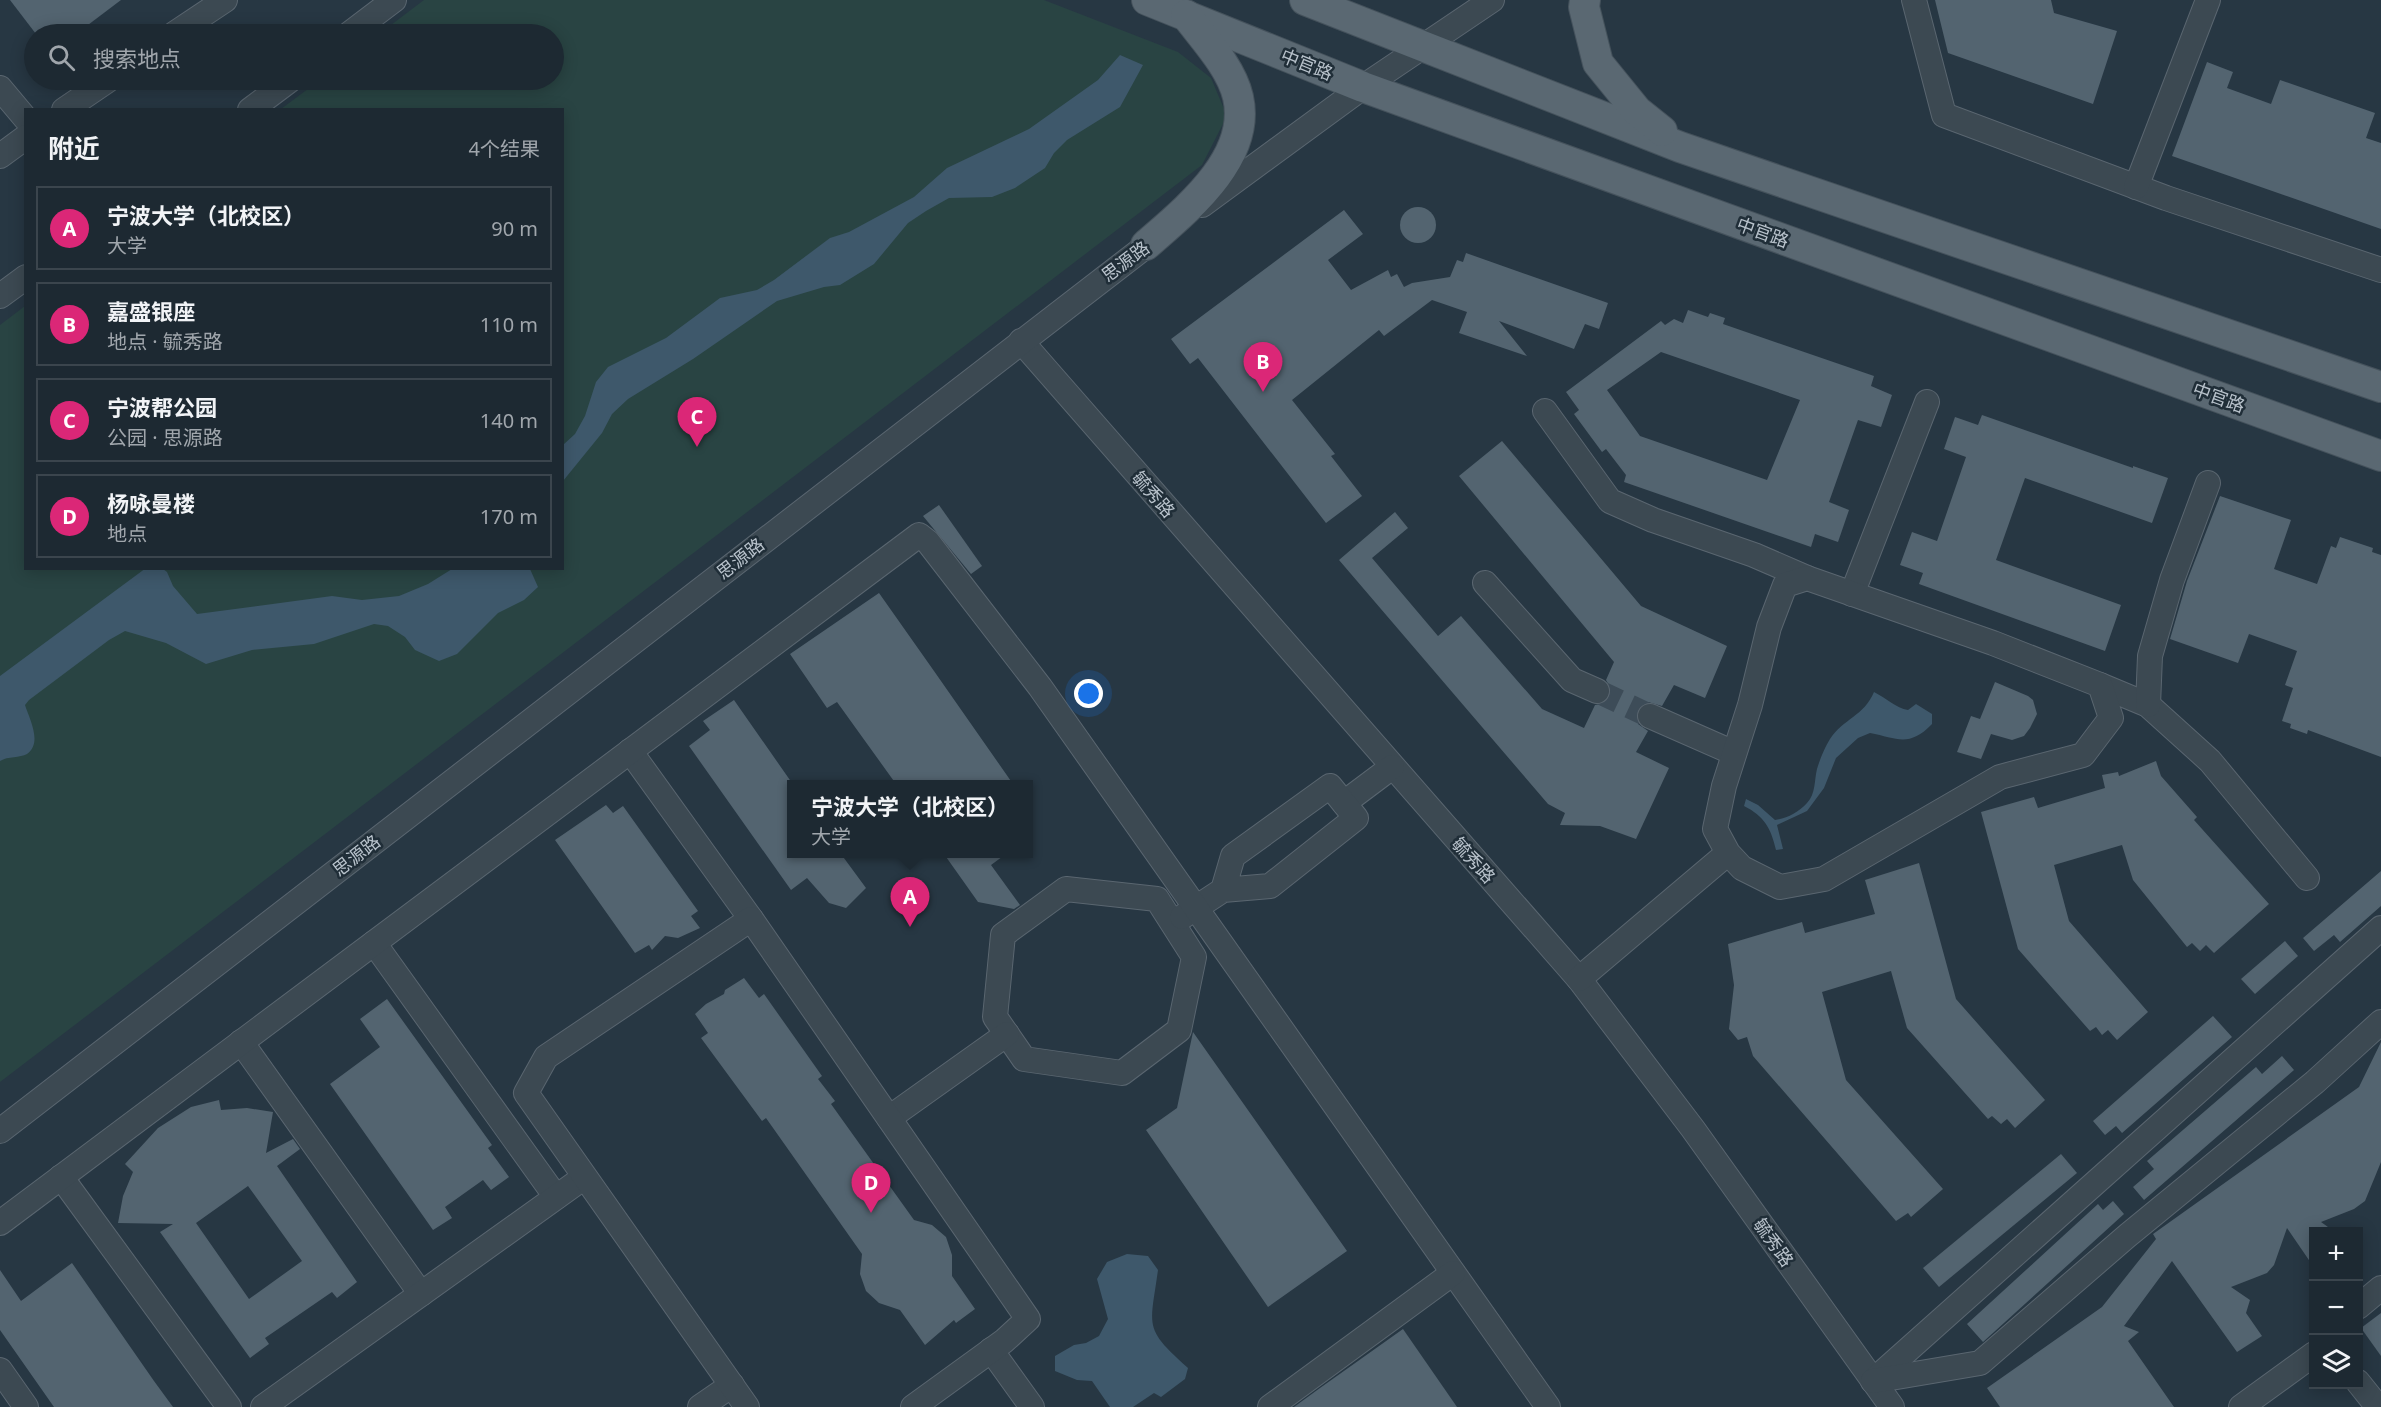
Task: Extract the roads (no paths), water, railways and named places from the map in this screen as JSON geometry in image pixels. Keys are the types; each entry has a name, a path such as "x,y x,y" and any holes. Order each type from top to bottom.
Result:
{"main road":[{"name":"中官路","path":"1147,0 1363,87 2381,456"},
{"path":"1305,0 1680,147 2381,387"},
{"path":"1586,0 1584,7 1598,63 1636,111 1680,147"},
{"path":"1146,245 1203,194 1238,137 1238,97 1232,82 1186,15"}],"street":[{"path":"189,24 225,0"},
{"path":"362,24 394,0"},
{"name":"思源路","path":"0,1131 1146,245 1363,87 1492,0"},
{"path":"1914,0 1944,115 2136,187 2381,270"},
{"path":"2136,187 2208,0"},
{"path":"0,88 24,118"},
{"path":"67,108 93,90"},
{"path":"253,108 277,90"},
{"path":"0,156 24,138"},
{"path":"0,296 24,278"},
{"name":"毓秀路","path":"1021,340 1392,767 1580,979 1693,1129 1892,1407"},
{"path":"1852,594 1927,402"},
{"path":"1545,411 1610,501 1807,578 1993,643 2148,705 2210,761 2307,878"},
{"path":"2148,705 2150,656 2172,580 2208,483"},
{"path":"0,1223 919,535 928,542 1041,687 1195,909 1548,1407"},
{"path":"1807,578 1785,585 1769,627 1750,705 1724,786 1715,830 1728,853 1742,868 1780,887 1824,879 2000,777 2083,755 2111,718 2100,686"},
{"path":"1485,583 1572,680 1597,691"},
{"path":"1650,716 1734,753"},
{"path":"630,751 751,919 1028,1319 991,1350 913,1407"},
{"path":"1344,803 1392,767"},
{"path":"1172,923 1223,890 1270,886 1356,818 1330,786 1233,856 1223,890"},
{"path":"1580,979 1728,853"},
{"path":"1066,889 1157,899 1194,957 1179,1030 1122,1072 1024,1059 1007,1034 995,1017 1003,935 1066,889"},
{"path":"747,1407 583,1178 526,1093 546,1057 751,919"},
{"path":"1872,1381 2381,928"},
{"path":"374,943 556,1197"},
{"path":"1872,1381 1980,1363 2127,1236 2379,1028"},
{"path":"889,1118 1007,1034"},
{"path":"242,1042 421,1294"},
{"path":"61,1177 229,1407"},
{"path":"263,1407 583,1178"},
{"path":"1269,1407 1453,1273"},
{"path":"2363,1303 2381,1288"},
{"path":"991,1350 1032,1407"},
{"path":"2241,1407 2309,1357"},
{"path":"0,1370 26,1407"},
{"path":"700,1407 732,1385"},
{"path":"2363,1388 2378,1407"}],"water":[{"path":"1120,55 1143,65 1120,107 1067,140 1054,153 1045,168 1015,188 992,197 949,198 908,223 874,264 840,285 824,287 777,301 693,359 628,399 612,414 602,433 564,480 564,444 575,434 585,416 596,382 608,367 666,338 720,298 757,290 830,238 849,232 914,197 947,168 1029,129 1098,80"},
{"path":"143,570 167,572 173,586 197,614 332,596 362,600 399,596 428,584 450,570 530,570 538,587 524,600 498,613 457,654 439,661 415,650 405,637 388,626 374,624 314,644 252,650 206,664 166,643 125,631 109,640 29,700 25,705 34,730 32,749 27,754 0,761 0,676"},
{"path":"1874,692 1904,709 1908,710 1916,704 1932,714 1932,724 1909,739 1895,739 1870,733 1858,738 1836,758 1824,788 1807,811 1777,825 1783,849 1776,850 1766,824 1757,814 1744,806 1746,799 1758,805 1775,820 1800,810 1812,795 1818,765 1830,739 1865,707"},
{"path":"1127,1254 1148,1256 1158,1270 1153,1304 1153,1326 1163,1344 1188,1368 1185,1379 1161,1397 1154,1393 1133,1407 1110,1407 1092,1381 1077,1380 1055,1371 1055,1356 1074,1345 1086,1343 1099,1336 1108,1319 1097,1279 1107,1262"}],"tunnel":[{"path":"1597,691 1650,716"}],"place":[{"name":"嘉盛银座","path":"1263,392"},
{"name":"宁波帮公园","path":"697,447"},
{"name":"宁波大学（北校区）","path":"910,927"},
{"name":"杨咏曼楼","path":"871,1213"}]}
